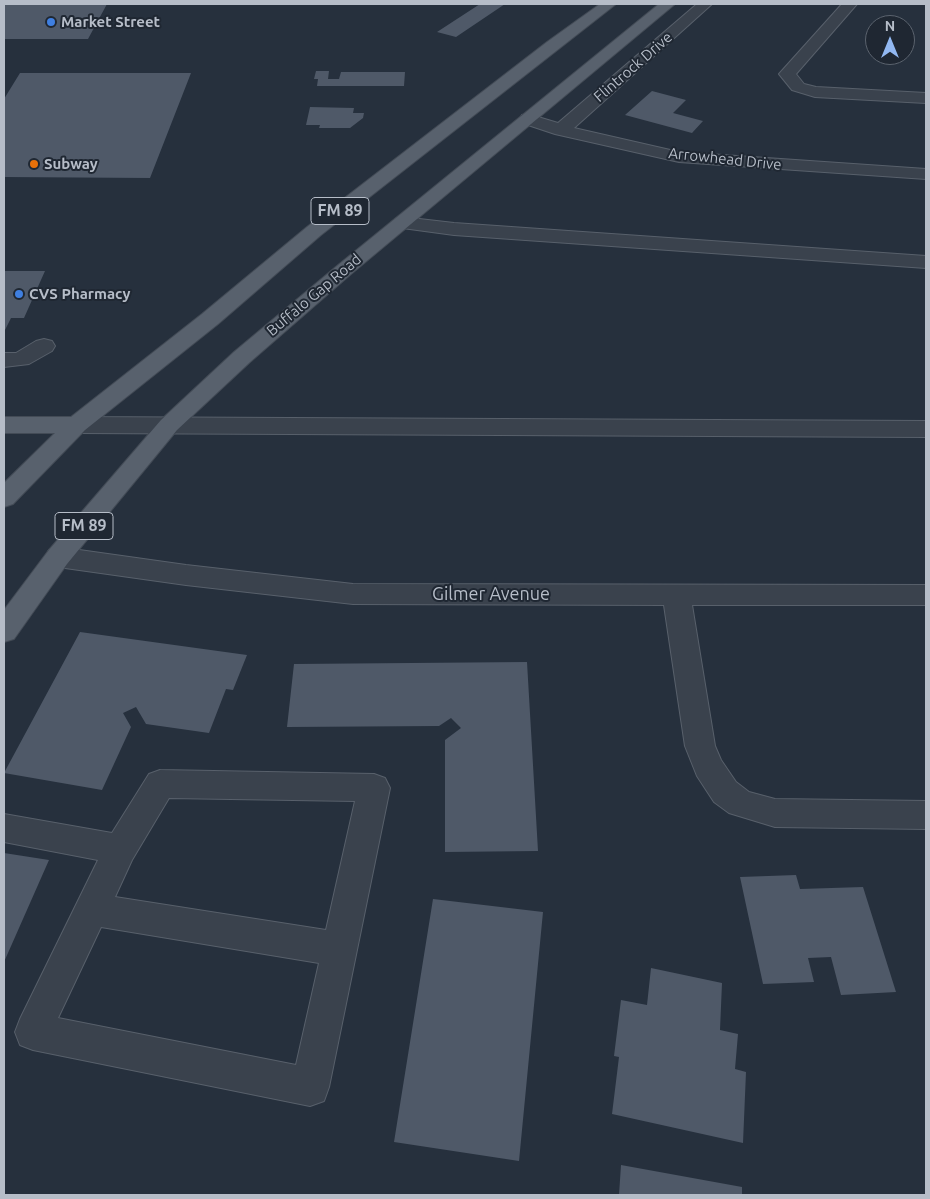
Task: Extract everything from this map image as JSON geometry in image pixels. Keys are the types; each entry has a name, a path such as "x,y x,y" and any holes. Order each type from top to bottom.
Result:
{"main road":[{"name":"FM 89","path":"4,498 77,425 210,319 314,231 552,45 608,4"},
{"name":"Buffalo Gap Road","path":"4,631 58,557 169,425 242,357 668,4"},
{"path":"4,425 77,425"}],"street":[{"name":"Flintrock Drive","path":"561,130 705,4"},
{"path":"850,4 787,74 798,87 815,92 926,98"},
{"name":"Arrowhead Drive","path":"528,119 561,130 679,157 926,174"},
{"path":"402,223 454,229 926,262"},
{"path":"4,360 21,359 44,346"},
{"path":"77,425 926,429"},
{"name":"Gilmer Avenue","path":"58,557 186,575 353,594 926,595"},
{"path":"676,594 700,746 708,767 725,792 740,804 775,813 926,815"},
{"path":"160,784 374,788 310,1087 33,1032 91,909 120,849 160,784"},
{"path":"4,828 120,849"},
{"path":"91,909 339,950"}],"building":[{"name":"Market Street","path":"4,4 107,4 88,39 4,39"},
{"path":"480,4 505,4 456,37 437,32"},
{"path":"316,71 329,71 328,79 339,79 341,72 405,72 404,86 317,86 318,79 314,79"},
{"path":"20,73 191,73 150,178 4,177 4,99"},
{"path":"652,91 686,100 673,113 703,121 692,133 625,115"},
{"path":"310,107 354,108 353,113 364,113 363,118 350,128 319,128 320,125 306,125"},
{"name":"CVS Pharmacy","path":"4,271 45,271 24,318 11,318 4,332"},
{"path":"80,632 247,655 233,690 226,689 209,733 146,724 136,707 123,713 131,727 102,790 4,773"},
{"path":"527,662 538,851 445,852 445,740 461,728 451,718 439,726 287,727 294,664"},
{"path":"4,853 49,860 4,962"},
{"path":"796,875 800,889 863,887 896,992 841,995 831,957 808,958 814,982 763,984 740,877"},
{"path":"433,899 543,912 519,1161 394,1142"},
{"path":"651,968 722,983 720,1030 738,1034 735,1069 746,1072 743,1143 612,1114 619,1057 614,1056 621,1000 647,1005"},
{"path":"621,1165 742,1187 742,1195 619,1195"}],"place":[{"name":"Market Street","path":"51,22"},
{"name":"Subway","path":"34,164"},
{"name":"CVS Pharmacy","path":"19,294"}]}
